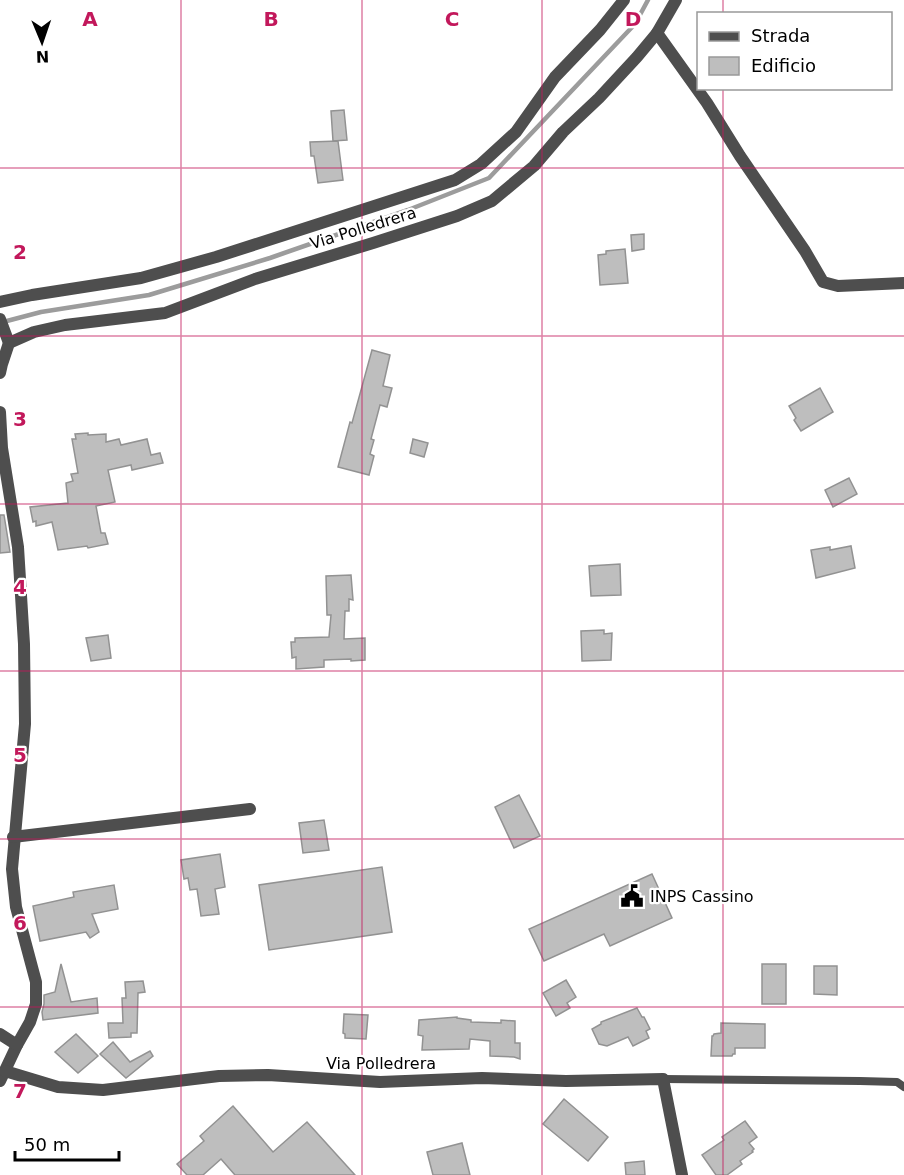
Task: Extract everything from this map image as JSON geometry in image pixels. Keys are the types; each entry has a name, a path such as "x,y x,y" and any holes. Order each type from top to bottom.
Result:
{"street":[{"path":"0,302 141,278 227,254 455,180 481,164 516,132 555,77 600,30 624,0"},
{"name":"Via Polledrera","path":"7,339 64,325 165,313 255,279 458,216 492,201 534,166 563,132 630,66 657,33 676,0"},
{"path":"657,33 697,89"},
{"path":"698,90 805,250 822,282 838,286 904,283"},
{"path":"0,319 7,339 0,374"},
{"name":"Via Polledrera","path":"0,412 2,448 18,547 24,644 25,724 12,869 16,907 36,982 36,1004 30,1022 2,1076 57,1086 103,1090 219,1076 268,1076 380,1082 482,1078 566,1080 663,1078"},
{"path":"14,837 250,809"},
{"path":"0,1034 17,1045"},
{"path":"663,1078 682,1175"}],"lane":[{"path":"663,1078 897,1082 904,1087"}],"building":[{"path":"344,110 347,140 333,141 331,111"},
{"path":"338,141 343,180 318,183 310,142"},
{"path":"644,234 644,249 632,251 631,235"},
{"path":"625,249 628,283 600,285 598,255 606,254 606,251"},
{"path":"372,350 390,355 383,386 392,388 387,407 380,405 371,439 374,440 370,454 374,456 369,475 338,467"},
{"path":"820,388 833,412 801,431 789,406"},
{"path":"88,433 88,435 106,434 106,442 119,439 121,445 147,439 151,455 160,453 163,463 132,470 131,465 108,470 115,502 96,506 101,533 105,533 108,544 58,550 52,522 36,526 30,507 68,503 66,483 73,481 71,474 78,473 72,439 76,439 75,434"},
{"path":"413,439 428,443 424,457 410,453"},
{"path":"849,478 857,494 833,507 825,490"},
{"path":"0,515 4,515 10,552 0,553"},
{"path":"851,546 855,568 816,578 811,550 830,547 830,550"},
{"path":"620,564 621,595 591,596 589,566"},
{"path":"351,575 353,600 349,599 349,611 345,611 344,639 365,638 365,660 324,660 324,667 296,669 296,657 292,658 291,642 295,642 295,638 329,637 331,615 327,615 326,576"},
{"path":"604,630 604,634 612,633 611,660 582,661 581,631"},
{"path":"108,635 111,658 91,661 86,638"},
{"path":"519,795 540,836 514,848 495,807"},
{"path":"324,820 329,850 303,853 299,823"},
{"path":"220,854 225,887 215,889 219,914 201,916 197,889 190,890 188,878 184,879 181,860"},
{"path":"382,867 392,932 269,950 259,885"},
{"name":"INPS Cassino","path":"652,874 672,918 610,946 604,934 544,961 529,929"},
{"path":"114,885 118,909 92,914 99,932 90,938 86,932 40,941 33,906 74,897 73,892"},
{"path":"61,964 71,1002 97,998 98,1013 43,1020 44,995 55,992"},
{"path":"762,964 786,964 786,1004 762,1004"},
{"path":"814,966 837,966 837,995 814,994"},
{"path":"566,980 576,997 567,1003 570,1008 556,1016 543,993"},
{"path":"143,981 145,992 138,993 137,1033 131,1033 131,1037 109,1038 108,1023 123,1023 122,998 126,998 125,982"},
{"path":"637,1008 650,1029 646,1031 649,1038 633,1046 628,1037 607,1046 599,1044 592,1029 601,1022"},
{"path":"344,1014 368,1015 366,1039 345,1038"},
{"path":"457,1017 471,1020 471,1022 515,1021 515,1043 520,1043 520,1059 490,1056 490,1041 470,1039 469,1049 422,1050 423,1036 418,1035 419,1020"},
{"path":"721,1023 765,1024 765,1048 735,1048 735,1054 732,1056 711,1056 712,1036 721,1033"},
{"path":"76,1034 98,1056 78,1073 55,1052"},
{"path":"113,1042 130,1062 150,1051 153,1056 126,1078 100,1054"},
{"path":"564,1099 608,1137 588,1161 543,1124"},
{"path":"233,1106 273,1152 307,1122 355,1175 235,1175 221,1159 203,1175 187,1175 177,1164 204,1141 200,1136"},
{"path":"745,1121 757,1137 749,1143 754,1149 753,1152 740,1161 742,1164 727,1175 716,1175 702,1155 724,1140 722,1137"},
{"path":"462,1143 470,1175 433,1175 427,1152"},
{"path":"644,1161 645,1175 626,1175 625,1163"}],"waterway":[{"path":"3,322 41,312 149,295 270,258 408,210 489,178 635,24 648,0"}],"place":[{"name":"INPS Cassino","path":"632,896"}]}
